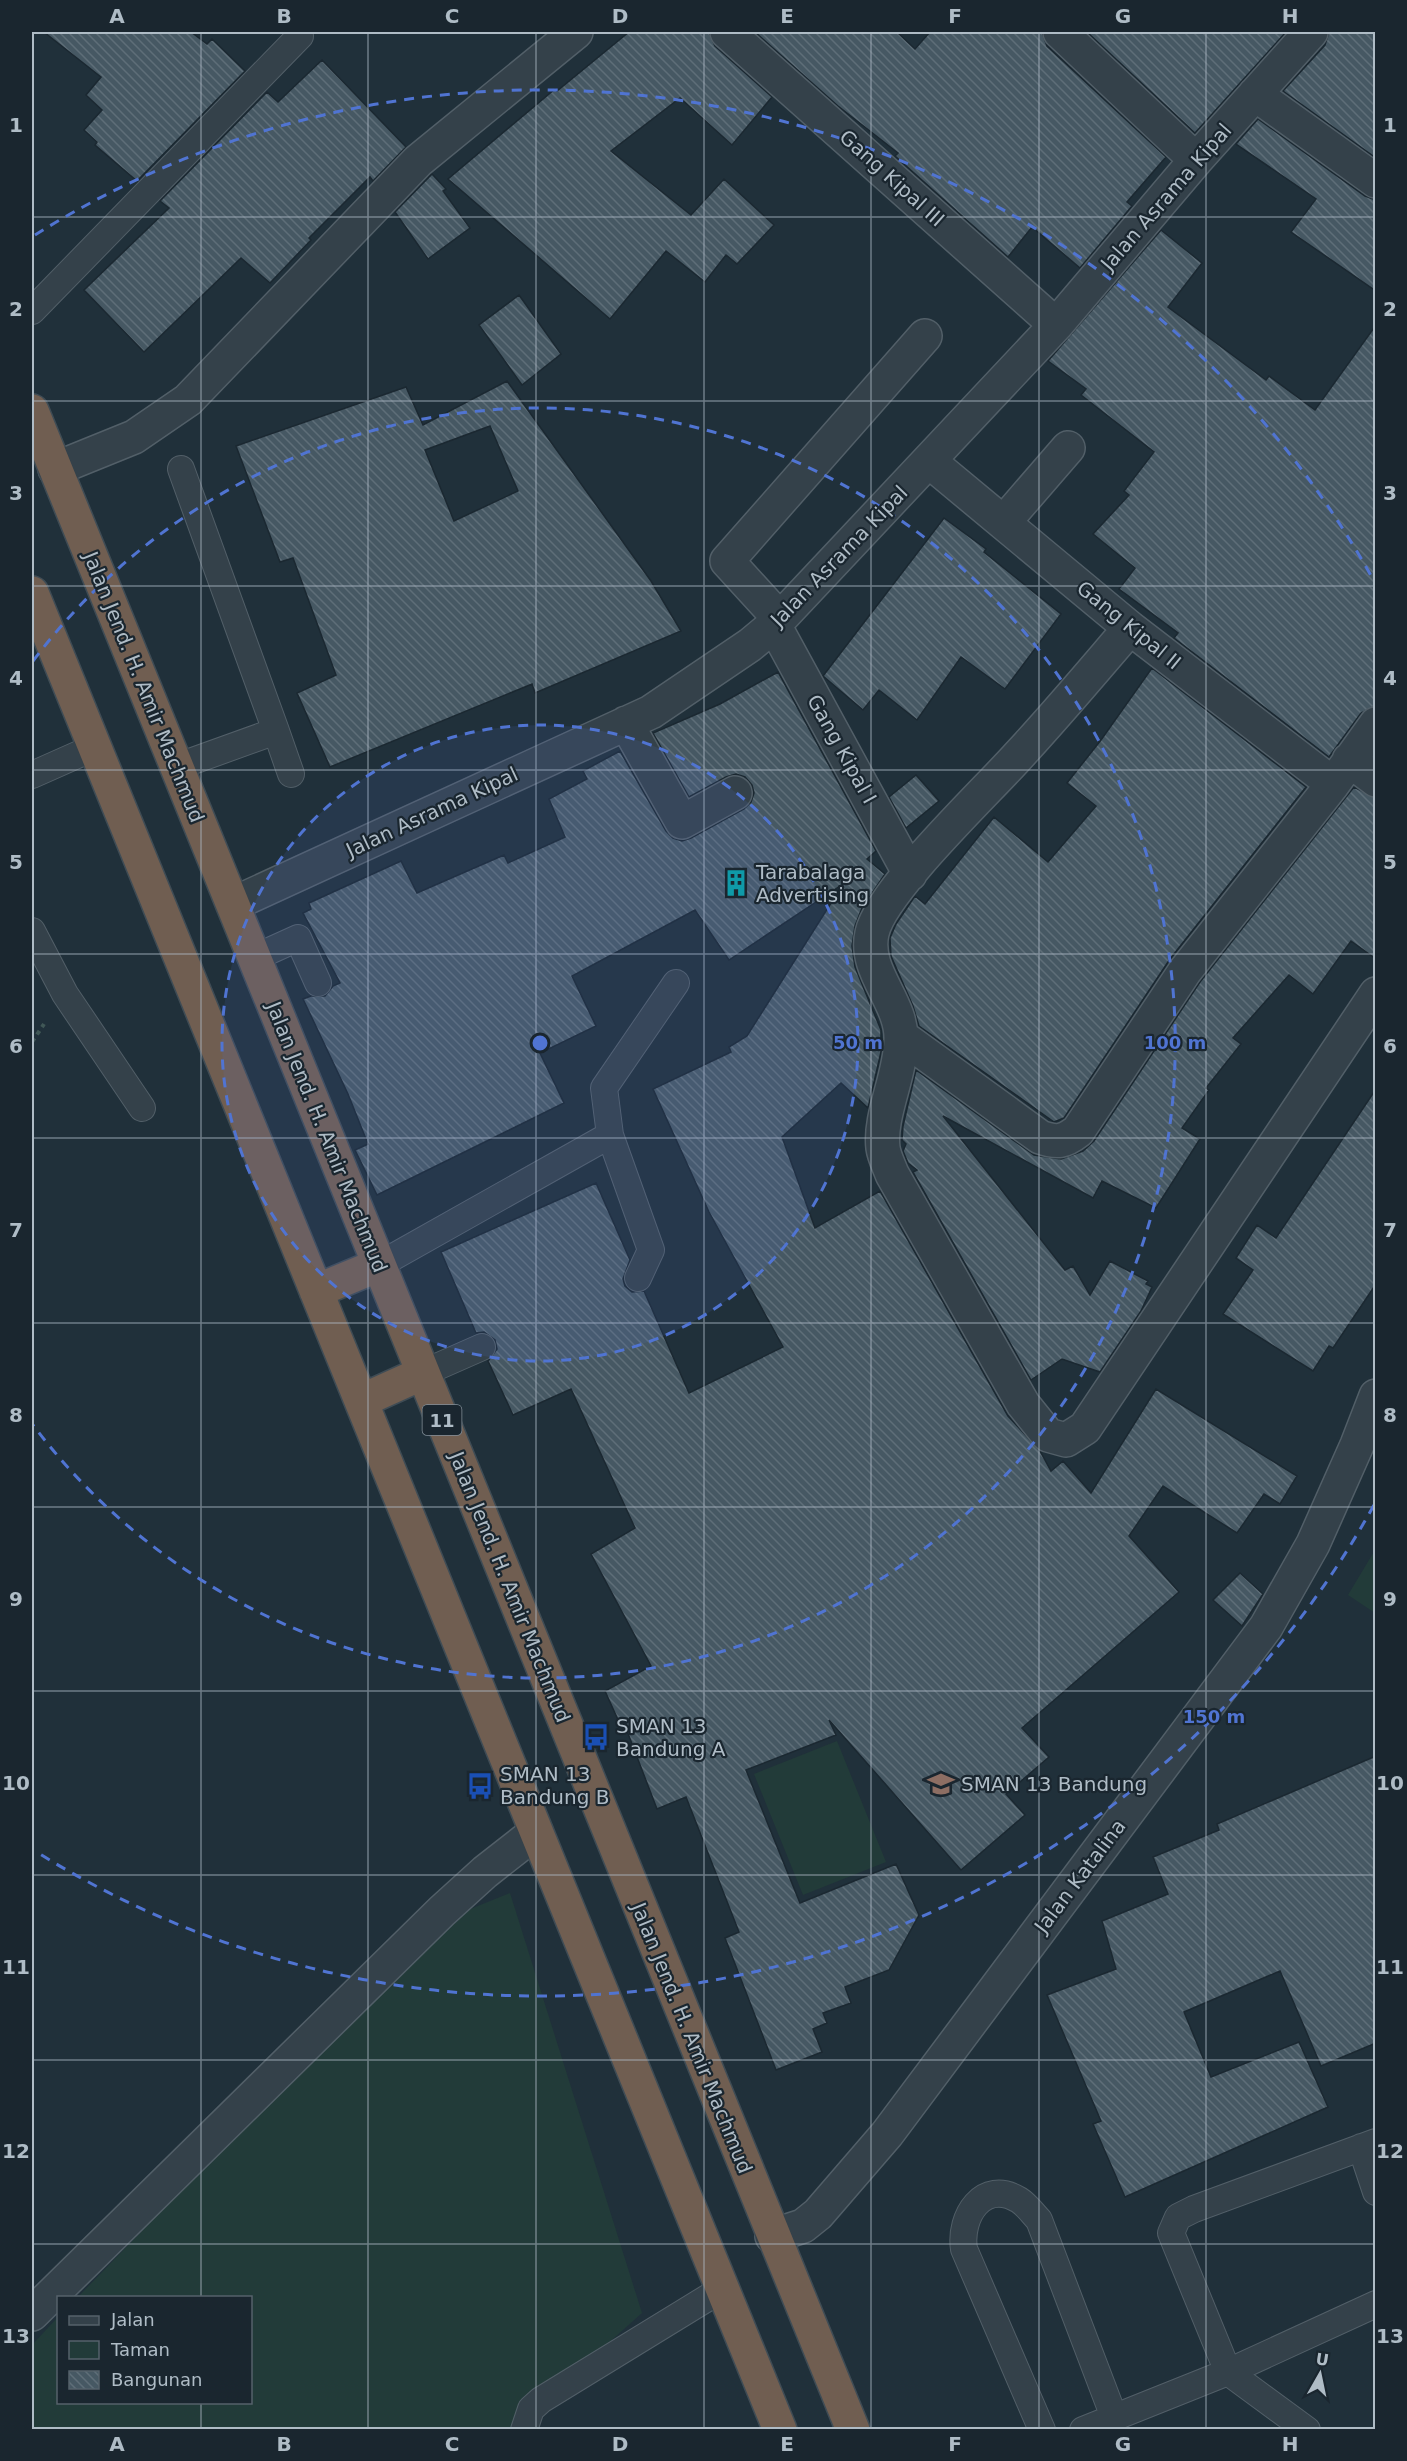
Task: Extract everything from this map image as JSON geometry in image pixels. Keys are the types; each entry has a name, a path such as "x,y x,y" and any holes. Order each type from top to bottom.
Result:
{"highway":[{"name":"Jalan Jend. H. Amir Machmud","path":"32,411 772,2236 853,2430"},
{"path":"32,593 780,2430"},
{"path":"316,1291 380,1265"},
{"path":"361,1401 423,1373"}],"street":[{"path":"55,469 134,437 188,400 418,161 576,32"},
{"name":"Gang Kipal III","path":"727,32 1056,326"},
{"path":"1060,32 1196,160"},
{"name":"Jalan Asrama Kipal","path":"232,904 651,712 750,645 777,622 1056,326 1196,160 1311,32"},
{"path":"1255,94 1376,181"},
{"name":"Gang Kipal I","path":"910,874 777,622 727,561 925,336"},
{"path":"1004,522 1068,448"},
{"name":"Gang Kipal II","path":"929,461 1130,628 1341,772 1376,780"},
{"path":"1130,628 1021,754 910,874 877,915 871,935 872,960 897,1015 901,1036 900,1065 884,1124 883,1149 892,1174 1023,1404 1048,1435 1066,1440 1085,1428 1376,994"},
{"path":"626,723 682,822 735,793"},
{"path":"901,1036 1040,1137 1056,1142 1066,1140 1077,1131 1185,971 1376,724"},
{"name":"Jalan Katalina","path":"772,2236 802,2226 818,2214 888,2134 1258,1637 1313,1544 1366,1437 1376,1396"},
{"path":"32,2314 442,1911 484,1872 536,1832"}],"lane":[{"path":"32,311 300,36"},
{"path":"181,469 291,774"},
{"path":"176,767 276,730"},
{"path":"32,775 95,747"},
{"path":"32,932 66,994 142,1108"},
{"path":"254,958 298,938 318,983"},
{"path":"638,1278 651,1250 610,1135 604,1088 676,983"},
{"path":"380,1265 610,1135"},
{"path":"423,1373 482,1347"},
{"path":"1307,2430 1228,2372 1171,2233 1178,2217 1368,2144 1376,2192"},
{"path":"1042,2430 964,2249 964,2223 974,2206 987,2196 1002,2194 1019,2200 1039,2220 1114,2417"},
{"path":"524,2430 531,2409 541,2400 722,2289"},
{"path":"1083,2430 1228,2372 1376,2304"}],"green space":[{"path":"1375,1550 1375,1613 1348,1595"},
{"path":"837,1741 886,1862 803,1895 754,1774"},
{"path":"510,1893 642,2313 512,2429 32,2429 32,2345 57,2318 57,2404 252,2404 252,2296 79,2296 443,1920"}],"building":[{"path":"44,32 191,32 207,44 212,39 245,71 137,181 95,145 97,142 84,130 102,110 86,95 101,77"},
{"path":"629,32 709,32 715,46 772,97 732,145 680,98 611,151 691,215 724,179 774,225 737,264 726,255 705,282 666,251 610,319 448,179 555,89 557,91"},
{"path":"755,32 897,32 915,49 930,32 1042,32 1047,46 1166,157 1127,202 1132,206 1080,268 1032,227 1008,257 895,156 898,153 838,106"},
{"path":"1087,32 1286,32 1195,133"},
{"path":"1329,32 1376,32 1376,158 1283,91 1325,45"},
{"path":"322,60 406,147 373,181 370,177 309,238 311,240 270,283 241,258 144,352 84,290 169,208 160,201 267,92 278,102"},
{"path":"1258,119 1365,196 1376,200 1376,291 1291,232 1316,199 1236,144"},
{"path":"432,174 446,189 443,191 470,228 428,259 395,212"},
{"path":"1161,230 1202,263 1168,307 1266,380 1269,376 1315,410 1376,325 1376,706 1361,713 1329,757 1174,638 1178,633 1119,589 1135,568 1093,534 1129,495 1124,491 1154,452 1081,395 1086,389 1048,361"},
{"path":"519,295 561,354 522,385 479,325"},
{"path":"507,381 651,581 681,631 535,693 532,684 330,767 297,693 336,675 293,558 280,562 236,446 406,387 423,425","holes":["490,426 518,491 454,521 425,450"]},
{"path":"944,518 986,549 984,552 1061,614 1005,689 961,657 917,720 879,690 863,710 823,676"},
{"path":"1152,668 1306,787 1170,959 1064,1118 1054,1122 919,1026 913,1006 891,956 890,938 896,924 915,896 925,904 994,817 1048,862 1096,806 1067,783"},
{"path":"778,672 876,851 867,859 885,874 862,908 855,926 852,946 855,967 881,1030 881,1052 868,1108 841,1083 782,1137 815,1228 880,1191 1008,1416 1040,1451 1051,1471 1063,1461 1091,1493 1156,1389 1297,1476 1280,1504 1264,1494 1237,1533 1163,1486 1129,1536 1179,1592 1022,1728 1049,1757 1006,1794 1025,1815 961,1870 829,1720 836,1735 746,1770 800,1903 896,1864 919,1915 889,1970 845,1987 851,2003 823,2013 827,2023 813,2029 822,2052 776,2070 725,1938 739,1932 686,1797 657,1809 627,1731 624,1733 605,1691 651,1666 591,1554 635,1528 571,1389 513,1415 488,1361 497,1349 495,1340 484,1332 476,1333 441,1252 596,1183 630,1260 623,1279 625,1286 632,1292 644,1291 689,1393 783,1347 709,1212 653,1089 731,1052 729,1047 747,1036 843,884 729,960 695,910 572,976 596,1026 540,1053 564,1103 377,1195 355,1150 368,1144 348,1094 303,999 311,996 325,996 333,986 340,983 303,913 311,909 309,903 401,861 417,893 504,855 508,863 565,837 549,799 587,779 583,771 620,751 666,831 673,838 682,841 691,838 744,809 751,802 754,793 752,785 745,777 736,774 689,797 653,733 720,704"},
{"path":"916,775 939,801 906,828 889,797"},
{"path":"1354,787 1376,798 1376,959 1351,941 1313,994 1289,975 1233,1038 1241,1044 1206,1088 1209,1090 1182,1128 1200,1139 1156,1208 1102,1181 1093,1198 943,1116 1065,1270 1073,1266 1090,1295 1110,1261 1148,1281 1146,1284 1152,1287 1141,1311 1100,1372 1062,1359 1031,1380 913,1172 917,1170 908,1163 903,1151 906,1144 902,1140 903,1126 916,1070 1034,1155 1061,1159 1083,1151 1094,1141 1200,982"},
{"path":"1376,1089 1376,1284 1333,1348 1329,1346 1313,1371 1223,1314 1253,1270 1236,1258 1257,1225 1276,1238"},
{"path":"1240,1573 1263,1594 1242,1626 1213,1600"},
{"path":"1376,1756 1376,2043 1321,2066 1280,1971 1184,2012 1211,2077 1299,2042 1328,2107 1125,2197 1093,2124 1101,2121 1047,1995 1116,1969 1102,1921 1168,1894 1153,1857 1219,1830 1217,1824"}],"place":[{"name":"Tarabalaga Advertising","path":"736,883"},
{"name":"SMAN 13 Bandung A","path":"596,1737"},
{"name":"SMAN 13 Bandung","path":"941,1784"},
{"name":"SMAN 13 Bandung B","path":"480,1786"}]}
